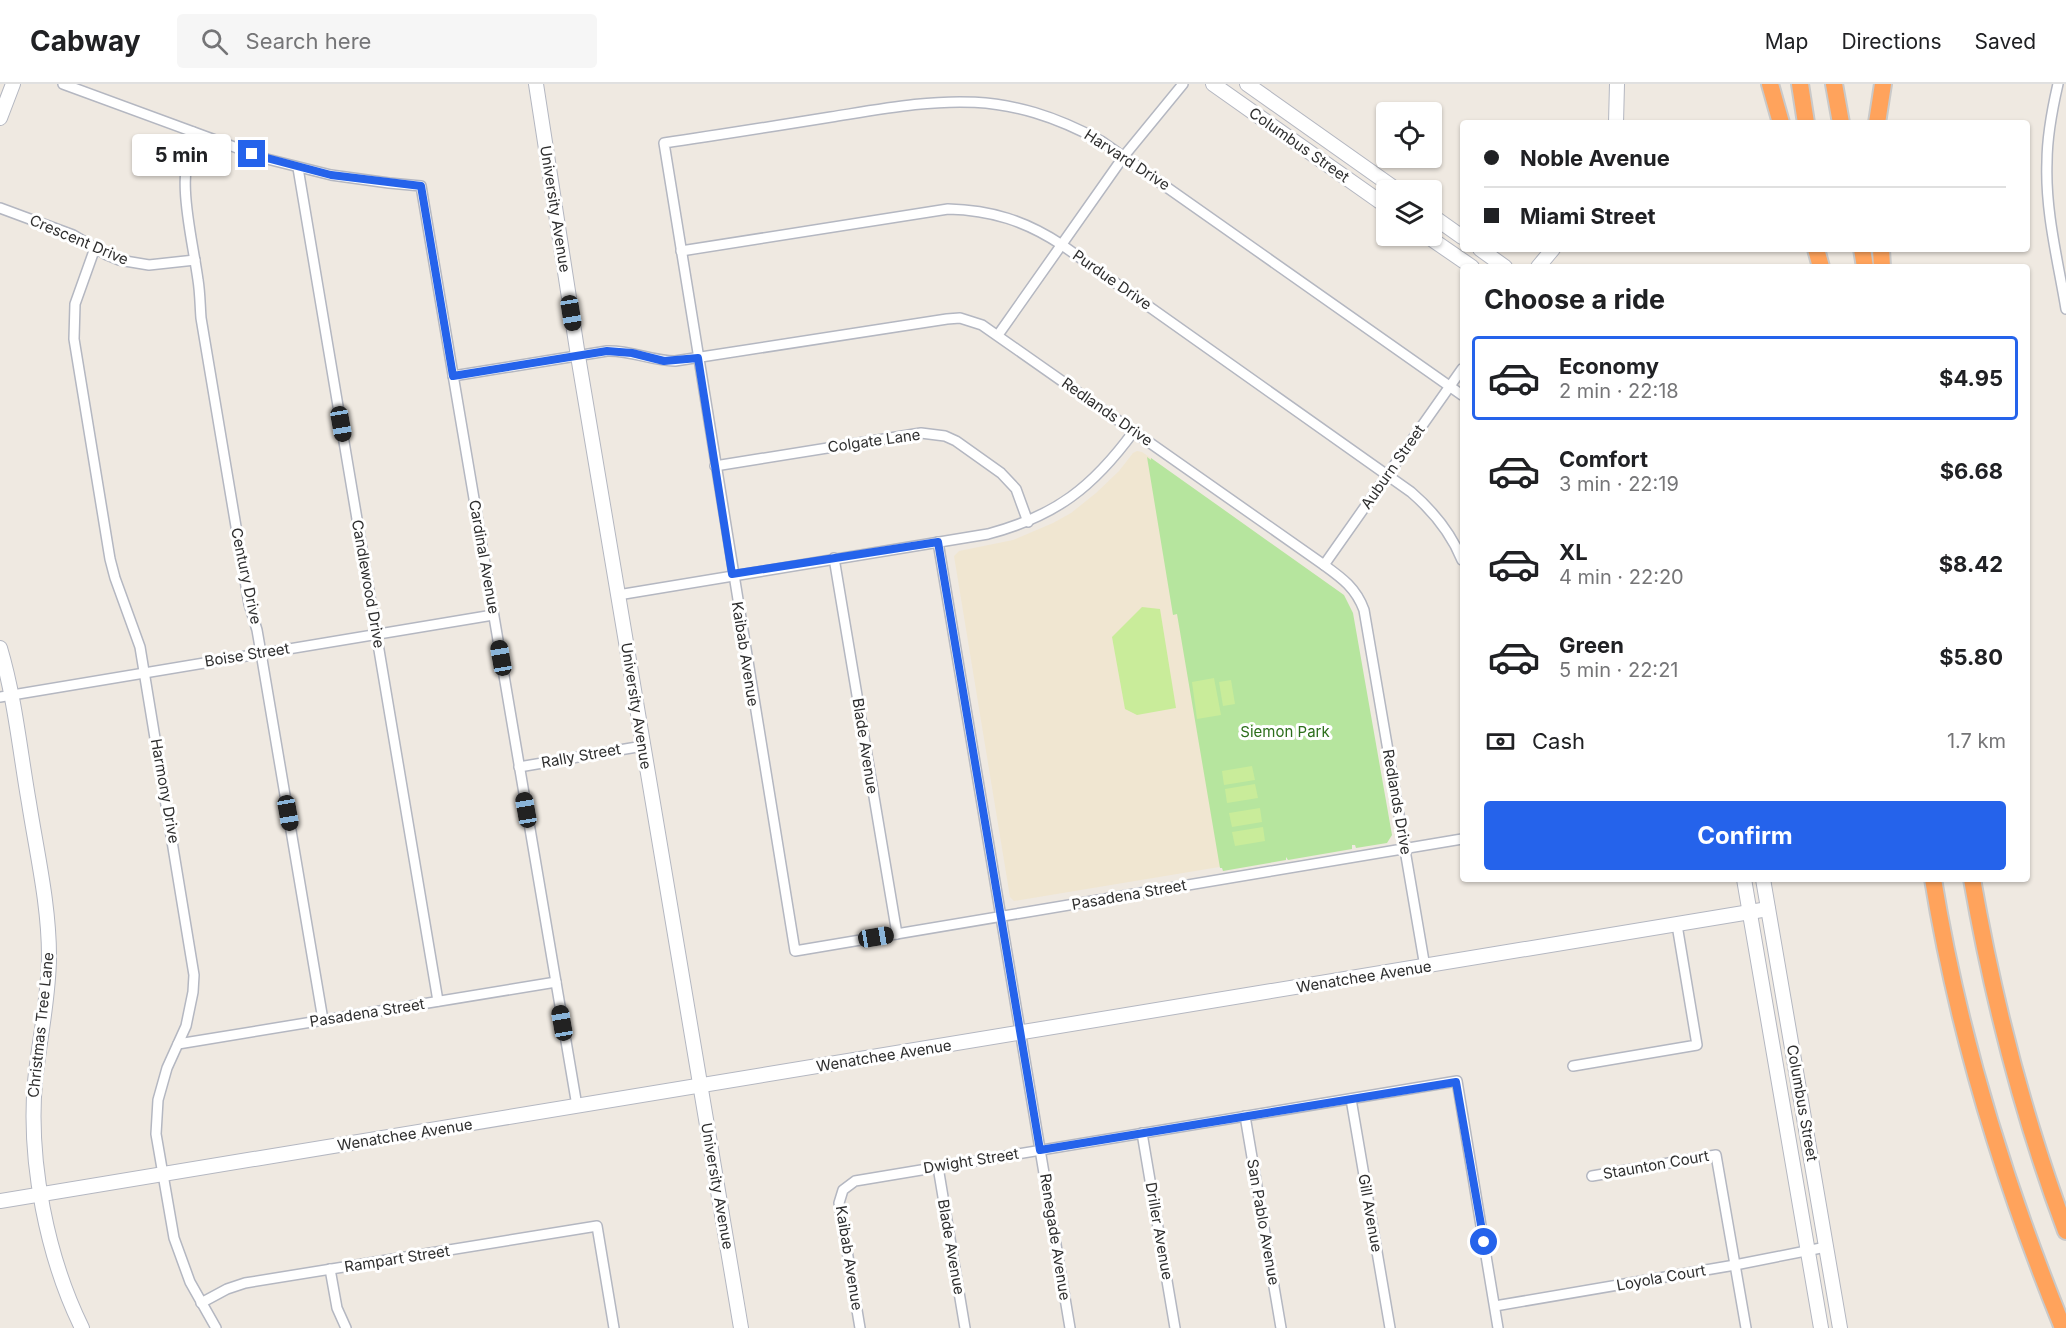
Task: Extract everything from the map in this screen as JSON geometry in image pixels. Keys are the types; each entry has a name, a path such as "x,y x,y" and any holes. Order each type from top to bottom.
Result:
{"highway":[{"path":"1770,84 1780,120"},
{"path":"1800,84 1806,120"},
{"path":"1834,84 1840,120"},
{"path":"1877,120 1883,84"},
{"path":"1934,882 1954,986 1983,1100 2020,1215 2063,1328"},
{"path":"1973,882 1982,937 2006,1038 2036,1146 2066,1231"}],"street":[{"path":"0,118 13,84"},
{"path":"63,84 257,156 298,168"},
{"name":"University Avenue","path":"536,84 578,356 741,1328"},
{"path":"998,335 1124,156 1183,84"},
{"name":"Columbus Street","path":"1213,84 1376,199"},
{"name":"Columbus Street","path":"1247,84 1383,180"},
{"path":"1616,120 1617,84"},
{"path":"2058,84 2049,134 2047,184 2049,212 2066,309"},
{"name":"Harvard Drive","path":"663,143 918,103 962,100 1010,106 1057,119 1101,141 1124,156 1460,394"},
{"name":"Century Drive","path":"193,132 185,161 184,195 199,283 201,318 323,1020"},
{"name":"Kaibab Avenue","path":"663,143 795,951"},
{"name":"Cardinal Avenue","path":"298,168 358,180 421,186 577,1106"},
{"name":"Candlewood Drive","path":"298,168 438,1001"},
{"name":"Crescent Drive","path":"0,208 73,235 94,248 133,264 167,264 195,260"},
{"name":"Purdue Drive","path":"681,251 948,209 1004,216 1033,227 1062,245 1411,492 1449,533 1460,556"},
{"path":"1442,222 1460,236"},
{"path":"1442,246 1468,264"},
{"name":"Harmony Drive","path":"94,248 75,304 74,339 110,559 121,596 135,629 144,672 193,958 193,992 190,1009 158,1100 156,1134 174,1238 190,1282 216,1328"},
{"path":"1484,252 1501,264"},
{"path":"1540,264 1550,252"},
{"name":"Redlands Drive","path":"453,376 620,351 664,361 698,358 947,318 972,320 998,335 1345,580 1354,590 1364,610 1425,967"},
{"name":"Auburn Street","path":"1324,565 1460,372"},
{"path":"618,595 732,574 988,534 1028,522 1057,507 1088,485 1116,455 1134,431"},
{"name":"Colgate Lane","path":"715,465 932,433 956,441 1009,479 1021,499 1028,522"},
{"name":"Renegade Avenue","path":"938,542 1070,1328"},
{"name":"Blade Avenue","path":"834,558 897,934"},
{"name":"Boise Street","path":"5,696 493,615"},
{"name":"Christmas Tree Lane","path":"0,648 5,696 49,936 48,985 33,1101 35,1150 54,1256 61,1280 82,1328"},
{"name":"Rally Street","path":"519,767 643,746"},
{"name":"Pasadena Street","path":"795,951 1460,839"},
{"name":"Columbus Street","path":"1745,882 1821,1328"},
{"name":"Columbus Street","path":"1764,882 1840,1328"},
{"name":"Wenatchee Avenue","path":"0,1202 1768,909"},
{"path":"1573,1066 1697,1045 1677,925"},
{"name":"Pasadena Street","path":"178,1044 556,982"},
{"name":"Dwight Street","path":"843,1190 855,1181 1456,1082 1495,1306"},
{"name":"Gill Avenue","path":"1351,1099 1390,1328"},
{"name":"San Pablo Avenue","path":"1245,1116 1281,1328"},
{"name":"Driller Avenue","path":"1142,1133 1175,1328"},
{"name":"Staunton Court","path":"1592,1176 1716,1155 1735,1265"},
{"name":"Blade Avenue","path":"938,1167 965,1328"},
{"name":"Kaibab Avenue","path":"843,1190 839,1203 860,1328"},
{"name":"Rampart Street","path":"201,1303 227,1289 245,1283 597,1226 614,1328"},
{"name":"Loyola Court","path":"1495,1306 1826,1247"},
{"path":"1735,1265 1746,1328"},
{"path":"330,1269 337,1308 346,1328"},
{"path":"1495,1306 1498,1328"}],"shaded area":[{"path":"1137,451 1151,458 1383,840 1014,901 1010,897 954,556 959,551 1013,540 1071,513 1096,493"}],"green space":[{"name":"Siemon Park","path":"1147,457 1344,595 1353,613 1392,835 1387,843 1356,848 1352,845 1352,849 1288,860 1286,857 1286,860 1223,871 1220,868 1177,614 1173,615"},
{"path":"1142,607 1160,609 1176,708 1137,715 1125,709 1112,637"},
{"path":"1214,678 1221,715 1197,719 1192,682"},
{"path":"1231,680 1235,704 1223,706 1219,682"},
{"path":"1252,766 1255,780 1224,785 1222,771"},
{"path":"1255,784 1258,798 1227,803 1225,789"},
{"path":"1260,808 1262,822 1232,827 1229,813"},
{"path":"1263,827 1265,841 1235,846 1232,832"}],"route":[{"path":"252,154 331,175 373,182 421,186 453,376 607,351 632,353 664,361 698,358 732,574 938,542 1040,1150 1456,1082 1484,1242"}]}
